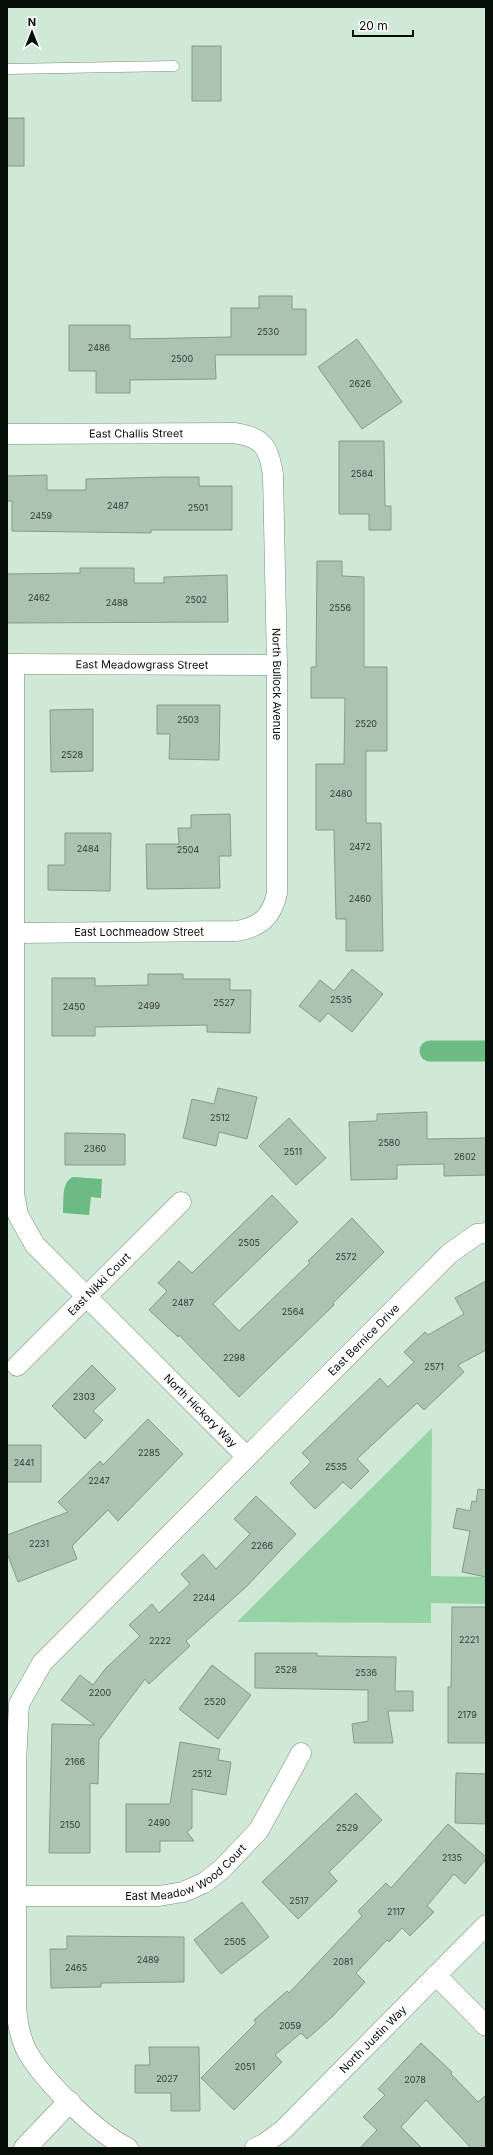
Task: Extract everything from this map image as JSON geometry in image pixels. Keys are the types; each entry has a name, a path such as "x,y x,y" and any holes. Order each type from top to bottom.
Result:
{"street":[{"name":"East Challis Street","path":"7,434 234,433 250,435 262,443"},
{"name":"North Bullock Avenue","path":"262,443 270,457 273,475 277,665 277,893 271,913 262,922"},
{"name":"East Meadowgrass Street","path":"11,664 277,665"},
{"name":"North Hickory Way","path":"11,664 14,933 14,1193 18,1215 35,1245 247,1457"},
{"name":"East Lochmeadow Street","path":"14,933 237,931 250,929 262,922"},
{"name":"East Nikki Court","path":"17,1366 181,1202"},
{"name":"East Bernice Drive","path":"247,1457 449,1254 477,1234 486,1232"},
{"path":"128,2148 119,2144 69,2102 28,2053 19,2031 16,2008 12,1896 19,1704 42,1664 247,1457"},
{"name":"East Meadow Wood Court","path":"12,1896 159,1896 183,1892 204,1883 222,1869 259,1830 300,1753"},
{"name":"North Justin Way","path":"255,2148 264,2144 283,2130 486,1924"},
{"path":"436,1975 486,2026"},
{"path":"25,2148 69,2102"}],"lane":[{"path":"7,69 174,66"}],"shaded area":[{"path":"73,1177 102,1179 101,1198 91,1197 89,1215 63,1213 65,1187 69,1179"},
{"path":"432,1428 431,1576 486,1577 486,1604 431,1603 431,1623 237,1622"}],"building":[{"path":"192,46 221,46 221,101 192,101"},
{"path":"7,118 24,118 24,166 7,166"},
{"path":"259,296 292,296 292,309 306,309 306,355 215,355 216,379 130,380 130,393 96,393 96,371 69,371 69,325 130,325 130,339 231,337 231,308 259,308"},
{"path":"357,339 402,402 362,429 318,367"},
{"path":"339,441 384,441 385,506 391,506 391,530 369,530 369,514 339,514"},
{"path":"47,475 47,490 86,490 86,479 165,477 199,477 199,486 232,486 232,530 151,530 151,533 12,531 12,501 7,501 7,476"},
{"path":"317,561 342,561 342,576 364,577 364,667 387,667 387,751 366,751 366,823 381,823 383,951 346,951 346,919 336,919 334,830 316,830 316,764 344,764 345,698 311,698 311,667 316,667"},
{"path":"80,568 134,568 134,583 164,583 164,577 227,575 228,622 7,623 7,574 80,573"},
{"path":"157,705 220,705 219,760 169,759 170,734 157,734"},
{"path":"93,709 93,771 51,772 50,710"},
{"path":"230,814 231,856 219,856 220,888 147,889 146,844 179,844 178,828 191,828 191,815"},
{"path":"65,833 111,833 110,891 48,890 48,865 65,865"},
{"path":"352,969 383,994 352,1032 328,1013 320,1022 299,1006 320,980 334,991"},
{"path":"148,974 183,974 183,979 230,979 230,990 251,990 250,1033 207,1032 207,1025 95,1027 95,1036 52,1036 52,978 95,978 95,986 148,985"},
{"path":"218,1088 257,1097 247,1139 219,1132 216,1146 183,1138 192,1099 214,1104"},
{"path":"427,1112 427,1139 486,1138 486,1175 444,1176 444,1164 397,1165 397,1179 351,1180 349,1122 377,1121 377,1114"},
{"path":"289,1118 326,1158 296,1185 259,1146"},
{"path":"65,1133 125,1134 125,1165 65,1165"},
{"path":"272,1195 298,1222 213,1304 239,1331 310,1263 308,1261 352,1218 384,1252 333,1303 334,1305 239,1397 179,1335 178,1337 149,1310 167,1291 158,1283 179,1261 192,1273"},
{"path":"486,1281 486,1350 458,1365 464,1372 424,1410 417,1403 357,1459 369,1471 351,1489 343,1482 315,1509 290,1483 311,1462 302,1453 380,1378 388,1387 414,1362 404,1352 425,1332 428,1335 464,1314 455,1298"},
{"path":"92,1365 116,1389 93,1411 103,1420 85,1439 52,1406"},
{"path":"148,1419 183,1454 118,1521 108,1510 72,1546 77,1559 18,1582 7,1553 7,1535 68,1512 58,1502 100,1461 103,1465"},
{"path":"7,1445 41,1445 41,1482 7,1482"},
{"path":"478,1489 486,1490 486,1577 462,1572 470,1531 453,1528 457,1508 470,1511 472,1501 476,1502"},
{"path":"256,1496 296,1534 247,1586 186,1641 190,1646 149,1684 145,1679 99,1740 98,1784 90,1783 90,1853 49,1853 52,1724 95,1725 61,1700 80,1675 93,1685 106,1668 140,1636 129,1625 152,1604 159,1613 190,1584 181,1574 203,1554 216,1569 250,1534 234,1519"},
{"path":"452,1607 486,1607 486,1743 448,1743 448,1687 451,1687"},
{"path":"255,1653 317,1653 317,1656 396,1657 395,1691 413,1691 413,1711 388,1711 393,1743 354,1743 352,1724 368,1721 368,1690 255,1688"},
{"path":"212,1665 251,1695 218,1739 179,1709"},
{"path":"180,1742 220,1749 218,1760 231,1762 226,1795 192,1789 192,1828 187,1832 194,1841 160,1841 160,1852 126,1852 126,1804 170,1804"},
{"path":"456,1773 486,1774 486,1824 455,1823"},
{"path":"356,1793 382,1820 329,1872 337,1881 298,1919 262,1882"},
{"path":"448,1824 486,1857 486,1859 465,1884 454,1874 427,1906 434,1912 410,1936 402,1928 389,1942 387,1940 356,1973 365,1982 332,2017 307,2039 301,2033 275,2055 282,2062 234,2110 201,2078 256,2023 254,2020 287,1991 289,1993 362,1916 358,1911 386,1883 391,1888"},
{"path":"242,1902 269,1937 221,1974 194,1940"},
{"path":"67,1936 184,1937 184,1982 101,1983 101,1987 51,1988 50,1949 67,1949"},
{"path":"421,2043 452,2072 451,2074 478,2102 486,2095 486,2148 471,2148 426,2100 401,2127 422,2148 360,2148 377,2130 363,2117 385,2095 378,2089"},
{"path":"149,2047 199,2047 200,2111 171,2111 171,2093 135,2093 135,2065 150,2065"}],"waterway":[{"path":"430,1051 486,1051"}]}
